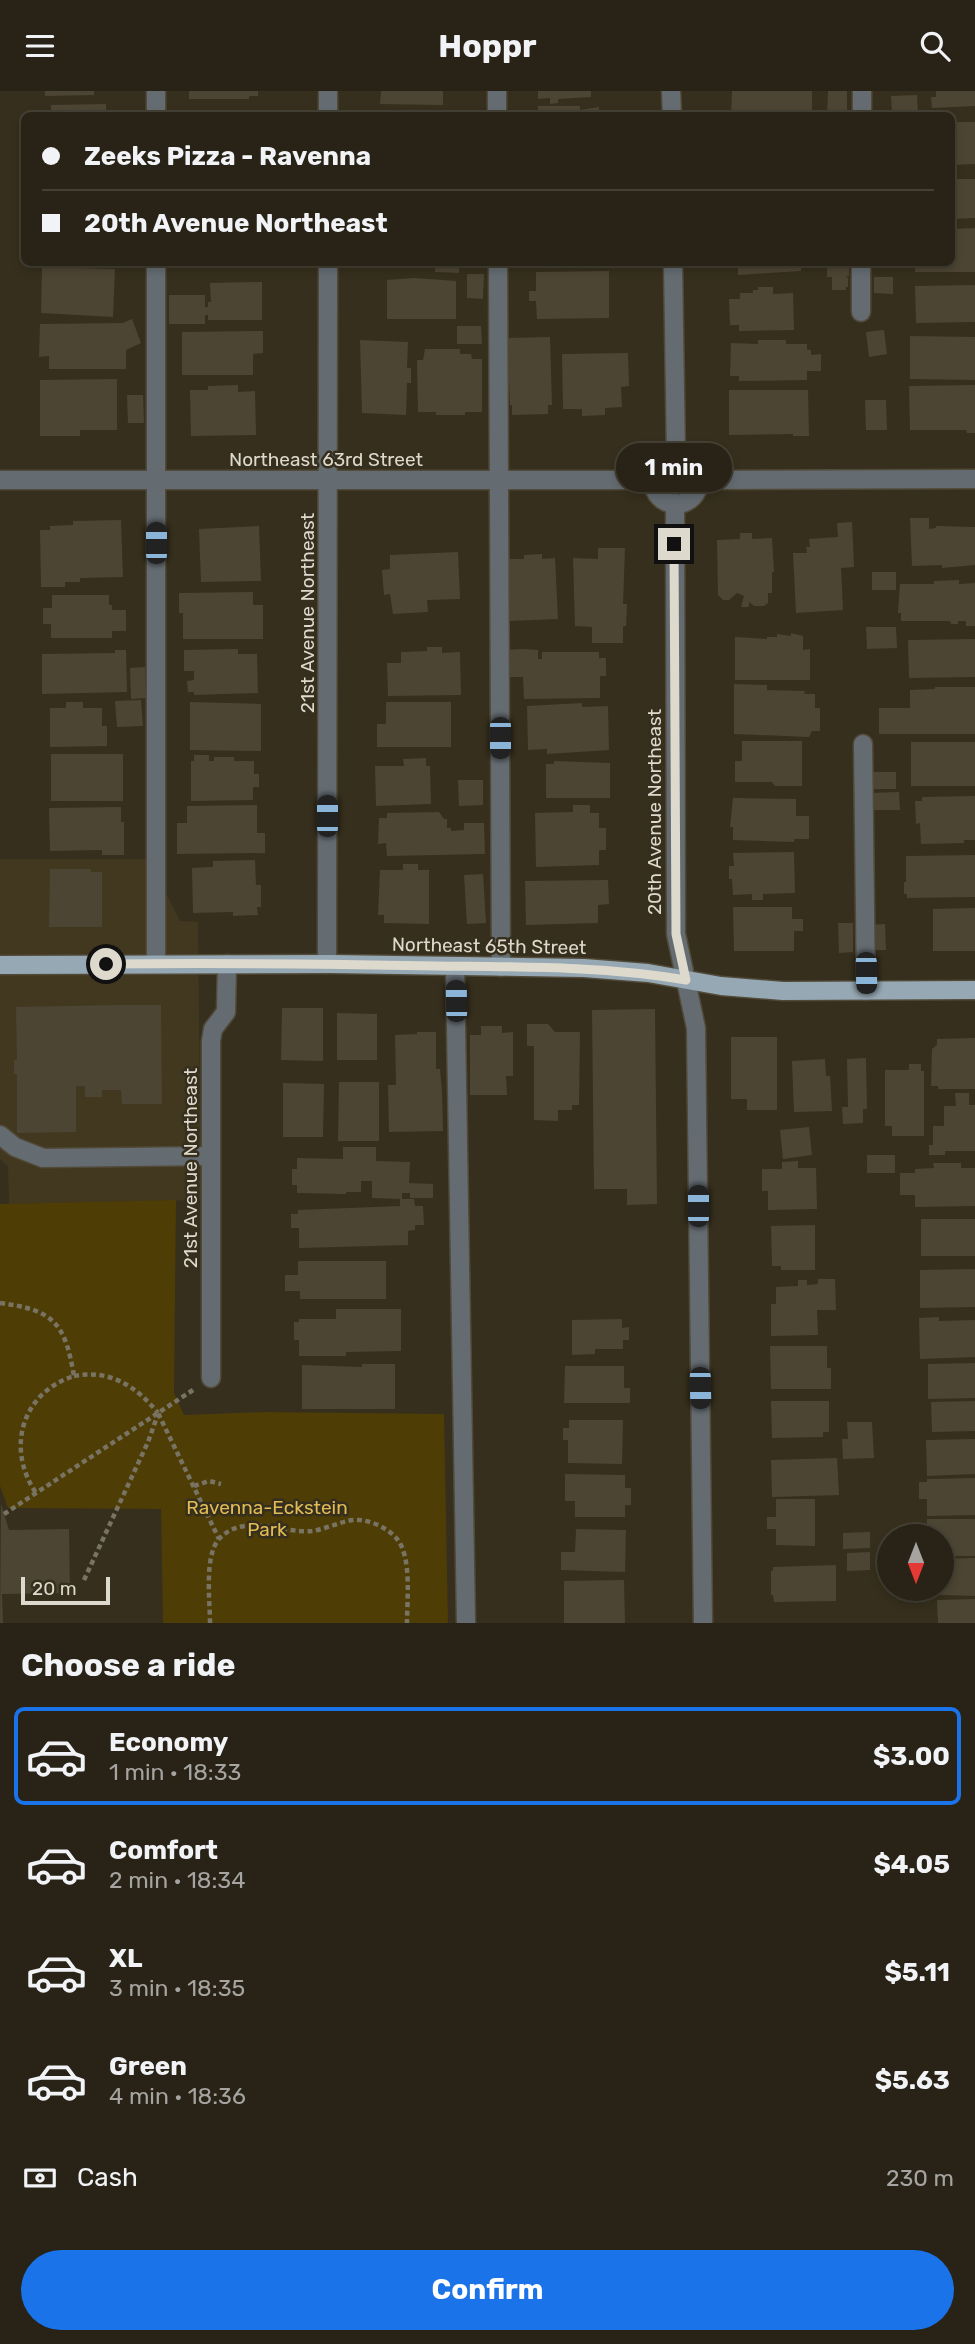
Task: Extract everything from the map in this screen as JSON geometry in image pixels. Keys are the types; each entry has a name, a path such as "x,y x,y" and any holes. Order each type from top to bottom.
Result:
{"main road":[{"name":"Northeast 65th Street","path":"0,965 327,964 584,968 648,973 721,986 783,991 975,990"}],"street":[{"path":"156,91 156,112"},
{"path":"328,91 328,112"},
{"path":"497,91 497,112"},
{"path":"671,91 672,112"},
{"path":"862,91 862,112"},
{"path":"156,266 156,964"},
{"name":"21st Avenue Northeast","path":"327,964 328,266"},
{"path":"498,266 501,967"},
{"path":"673,266 676,458"},
{"path":"861,266 861,312"},
{"path":"676,458 693,465 698,480 696,492 691,498 675,503 662,499 656,493 653,480 655,470 660,464 676,458"},
{"path":"698,480 975,479"},
{"name":"Northeast 63rd Street","path":"0,480 653,480"},
{"name":"20th Avenue Northeast","path":"675,503 676,934 696,1028 703,1623"},
{"path":"863,744 866,991"},
{"name":"21st Avenue Northeast","path":"205,1382 211,1035 226,1012 227,964"},
{"path":"456,966 466,1623"},
{"path":"0,1135 15,1147 43,1158 209,1156"}],"path":[{"path":"0,1303 37,1312 56,1324 67,1343 74,1376"},
{"path":"36,1493 24,1473 21,1458 24,1423 44,1394 62,1380 98,1374 122,1381 143,1396 158,1413 219,1539"},
{"path":"4,1514 205,1382"},
{"path":"84,1580 148,1442 158,1413"},
{"path":"194,1486 209,1481 222,1484"},
{"path":"210,1623 210,1568 219,1539 237,1529 258,1524 293,1531 316,1530 357,1520 379,1526 397,1538 403,1547 407,1623"}],"shaded area":[{"path":"0,859 149,859 180,921 198,922 201,1200 9,1204 8,1166 0,1159"}],"green space":[{"name":"Ravenna-Eckstein Park","path":"176,1200 174,1393 184,1415 264,1412 444,1414 448,1623 163,1623 161,1509 8,1508 0,1486 0,1204"}],"building":[{"path":"45,91 94,91 94,95 45,96"},
{"path":"189,91 258,91 258,96 249,96 249,99 189,99"},
{"path":"381,91 443,91 443,105 380,104"},
{"path":"538,91 591,91 591,97 558,99 558,103 550,104 550,98 538,99"},
{"path":"732,91 812,91 812,112 731,112"},
{"path":"828,91 847,91 847,112 827,112"},
{"path":"936,91 975,91 975,106 932,108 931,97 936,97"},
{"path":"917,95 918,112 892,112 891,96"},
{"path":"106,104 106,112 51,112 51,105"},
{"path":"538,106 580,106 580,110 599,107 599,110 609,110 609,112 538,112"},
{"path":"265,110 265,112 175,112"},
{"path":"955,122 975,122 975,164 955,165"},
{"path":"955,179 975,179 975,218 955,219"},
{"path":"975,228 975,272 915,272 915,266 955,266 955,229"},
{"path":"189,266 264,266 264,267"},
{"path":"459,266 459,273 435,272 435,268 384,267"},
{"path":"738,266 801,266 801,271 738,275"},
{"path":"827,266 849,266 846,290 832,290 832,277 827,277"},
{"path":"42,267 115,269 113,317 41,313"},
{"path":"609,271 609,318 537,319 536,301 529,301 529,291 536,291 536,272"},
{"path":"467,274 484,274 483,299 467,298"},
{"path":"874,277 893,277 893,294 874,293"},
{"path":"414,278 456,281 456,319 387,319 387,280"},
{"path":"262,282 262,320 208,320 208,315 205,315 205,324 169,324 169,295 205,295 205,307 208,307 208,302 211,302 210,283"},
{"path":"975,285 975,322 916,323 915,286"},
{"path":"758,287 773,287 773,294 793,293 794,330 739,331 739,325 730,325 729,299 740,299 740,293 753,293"},
{"path":"132,319 141,343 126,350 126,369 49,369 49,356 39,357 40,324 123,323"},
{"path":"457,326 481,326 482,344 457,344"},
{"path":"884,330 887,354 869,357 866,332"},
{"path":"263,331 263,353 253,354 253,375 182,375 182,332"},
{"path":"910,336 975,337 975,380 910,379"},
{"path":"550,337 552,405 548,405 548,414 512,415 507,338"},
{"path":"360,340 408,342 407,368 411,368 411,383 407,383 406,415 362,413"},
{"path":"758,340 786,340 786,344 807,344 811,355 821,354 821,371 807,371 807,380 739,381 739,376 730,376 731,343 758,344"},
{"path":"425,349 460,349 460,354 471,354 472,359 482,359 482,412 436,415 436,412 418,412 417,360 423,360"},
{"path":"628,353 629,386 621,387 622,407 605,408 605,415 582,416 582,409 563,409 562,354"},
{"path":"117,379 117,430 80,430 80,436 40,436 40,380"},
{"path":"238,385 238,392 255,391 256,435 191,436 190,390 208,390 208,386"},
{"path":"975,385 975,433 967,433 966,430 910,430 909,386"},
{"path":"729,390 808,390 809,436 729,435"},
{"path":"127,395 143,395 144,423 128,423"},
{"path":"865,400 886,400 887,430 866,430"},
{"path":"910,518 929,518 929,529 936,526 975,527 975,565 942,568 942,565 912,566"},
{"path":"121,520 123,577 80,578 80,582 65,582 65,587 41,587 40,530 50,530 50,526 73,525 73,521"},
{"path":"852,522 854,567 841,568 843,610 796,613 793,553 807,553 806,547 810,547 809,539 838,537 837,523"},
{"path":"259,526 261,581 201,582 199,529"},
{"path":"740,533 752,533 752,539 772,538 772,593 768,593 768,603 764,606 754,606 749,602 749,607 741,607 744,596 737,593 729,600 723,600 718,595 717,540 740,539"},
{"path":"598,548 625,548 623,604 627,604 623,643 592,643 592,627 575,626 573,558 598,559"},
{"path":"458,552 460,599 427,600 428,612 393,614 390,594 384,595 382,570 390,569 390,555"},
{"path":"542,554 542,559 555,558 558,619 510,621 508,559 524,559 524,555"},
{"path":"872,572 896,572 896,590 872,590"},
{"path":"959,580 959,584 975,583 975,626 966,626 966,621 951,624 950,621 901,621 901,613 898,613 900,584 934,584 934,581"},
{"path":"253,592 253,605 263,605 263,639 183,639 183,613 179,613 179,593"},
{"path":"52,595 109,595 112,610 126,610 126,631 112,631 112,638 51,638 51,624 43,624 43,608 52,608"},
{"path":"866,627 896,627 897,648 867,649"},
{"path":"791,633 803,636 803,650 810,649 810,680 735,680 735,637 767,639 777,637 777,634 791,636"},
{"path":"975,639 975,677 909,678 908,640"},
{"path":"427,647 442,647 442,653 460,652 461,695 388,696 387,663 401,663 401,652 427,651"},
{"path":"238,649 238,654 257,654 258,693 194,695 194,692 188,692 187,681 194,680 194,671 184,671 184,650"},
{"path":"115,650 126,650 127,692 42,694 42,654 115,653"},
{"path":"501,650 538,650 538,659 542,659 542,652 599,652 599,658 606,658 606,676 600,676 600,698 524,699 523,677 502,677"},
{"path":"145,667 146,698 131,699 130,668"},
{"path":"734,684 767,685 767,690 805,691 804,694 815,694 815,708 820,708 820,731 812,731 809,737 734,734"},
{"path":"975,687 975,734 879,734 879,708 910,708 910,690"},
{"path":"141,700 143,726 117,727 115,701"},
{"path":"66,702 83,702 83,708 102,708 102,726 107,726 107,746 50,747 50,708 66,708"},
{"path":"190,702 261,704 261,751 190,750"},
{"path":"386,702 451,702 451,747 377,747 377,724 386,724"},
{"path":"582,703 582,707 608,706 609,750 547,754 547,749 528,750 527,706"},
{"path":"742,741 802,741 802,786 775,786 772,782 735,782 735,761 742,761"},
{"path":"911,742 975,742 975,786 911,786"},
{"path":"51,754 123,754 123,801 51,801"},
{"path":"194,755 209,755 209,761 214,761 214,757 234,757 234,761 254,761 254,774 259,774 259,787 253,787 253,800 191,801 191,761 194,761"},
{"path":"426,758 426,766 430,766 431,804 376,806 375,766 404,766 403,759"},
{"path":"554,761 610,763 610,798 546,798 546,764 554,764"},
{"path":"868,772 896,772 896,789 868,789"},
{"path":"458,780 483,780 483,805 459,806"},
{"path":"899,792 900,810 871,810 870,793"},
{"path":"975,796 975,840 964,840 964,843 921,844 920,823 916,824 915,801 922,801 922,797"},
{"path":"733,798 796,799 796,816 809,816 809,839 794,839 794,842 733,840 733,827 730,827"},
{"path":"257,805 257,833 265,833 265,853 177,854 177,823 187,823 187,806"},
{"path":"573,805 590,805 590,813 599,813 599,828 606,828 606,850 599,850 599,865 536,867 535,813 573,812"},
{"path":"121,807 124,855 102,855 102,850 50,851 49,808"},
{"path":"439,812 447,819 447,828 451,828 451,831 464,830 464,823 484,823 485,854 387,856 386,843 378,844 379,818 387,818 387,813"},
{"path":"794,852 795,893 763,894 763,900 752,900 752,894 733,895 729,866 734,866 733,853"},
{"path":"975,855 975,897 907,898 907,894 904,894 906,856"},
{"path":"255,860 256,885 261,885 261,907 257,907 258,915 233,916 233,912 193,913 192,868 213,867 213,861"},
{"path":"403,864 418,864 418,870 429,870 429,924 384,923 384,915 378,915 380,870 403,870"},
{"path":"50,869 91,869 91,872 102,872 102,927 49,927"},
{"path":"483,874 486,923 467,924 464,875"},
{"path":"608,880 609,904 598,905 598,923 526,925 525,881"},
{"path":"733,907 792,907 792,919 803,919 803,931 794,931 794,951 734,951"},
{"path":"975,908 975,951 933,951 933,909"},
{"path":"838,923 853,923 853,952 839,953"},
{"path":"885,924 886,950 869,950 868,925"},
{"path":"161,1005 162,1104 122,1104 121,1090 102,1090 102,1097 85,1097 85,1086 76,1086 76,1132 17,1133 17,1074 14,1074 14,1060 17,1060 16,1007"},
{"path":"282,1008 323,1008 323,1061 281,1060"},
{"path":"655,1009 657,1204 627,1205 627,1189 594,1189 592,1010"},
{"path":"337,1013 377,1014 377,1060 337,1060"},
{"path":"527,1024 548,1024 555,1032 580,1032 579,1105 572,1105 572,1110 558,1110 558,1121 534,1120 534,1046 527,1046"},
{"path":"481,1026 502,1026 502,1033 513,1032 513,1076 506,1076 507,1095 470,1095 470,1035 481,1035"},
{"path":"436,1032 436,1069 440,1069 443,1131 389,1132 388,1085 396,1085 395,1035"},
{"path":"731,1037 777,1037 777,1110 747,1110 747,1099 731,1099"},
{"path":"975,1038 975,1089 938,1089 938,1086 931,1086 932,1049 937,1045 937,1039"},
{"path":"866,1058 867,1109 863,1109 863,1123 843,1124 842,1107 848,1107 847,1059"},
{"path":"825,1059 826,1076 830,1076 832,1111 794,1112 792,1061"},
{"path":"909,1064 921,1064 921,1071 924,1071 924,1136 892,1136 892,1126 885,1126 885,1070 909,1070"},
{"path":"339,1082 379,1082 379,1141 338,1141"},
{"path":"283,1083 324,1084 323,1137 283,1137"},
{"path":"955,1093 969,1093 969,1105 975,1105 975,1151 945,1151 945,1155 929,1155 929,1145 933,1145 933,1126 944,1126 944,1106 956,1106"},
{"path":"809,1127 812,1155 783,1159 780,1130"},
{"path":"343,1147 376,1147 376,1161 410,1162 409,1183 433,1184 433,1198 410,1198 410,1193 402,1193 402,1199 372,1198 372,1181 361,1181 361,1192 297,1193 297,1185 292,1185 292,1169 297,1169 297,1158 343,1159"},
{"path":"867,1155 895,1155 895,1173 867,1173"},
{"path":"798,1161 798,1168 816,1168 817,1209 768,1210 768,1191 762,1191 762,1169 782,1169 782,1162"},
{"path":"933,1163 961,1163 961,1168 975,1168 975,1206 915,1207 915,1195 900,1195 900,1173 915,1173 915,1169 934,1168"},
{"path":"400,1199 414,1199 415,1206 423,1206 424,1225 415,1225 415,1230 408,1231 408,1245 299,1248 299,1228 291,1228 291,1214 298,1214 298,1210 400,1206"},
{"path":"921,1219 975,1219 975,1256 921,1256"},
{"path":"815,1225 815,1270 781,1270 781,1266 772,1266 771,1226"},
{"path":"298,1261 386,1261 386,1299 300,1299 300,1291 285,1291 285,1275 298,1275"},
{"path":"975,1269 975,1307 920,1308 920,1270"},
{"path":"818,1279 835,1279 836,1310 817,1310 818,1335 771,1336 771,1304 776,1304 776,1287 798,1286 798,1280 807,1280 807,1285 818,1284"},
{"path":"336,1309 401,1309 401,1351 346,1352 346,1356 299,1356 299,1340 294,1340 294,1322 299,1322 299,1319 336,1319"},
{"path":"939,1317 939,1321 975,1320 975,1357 920,1359 919,1318"},
{"path":"622,1319 622,1328 629,1327 629,1340 623,1340 623,1349 595,1349 595,1354 572,1355 572,1320"},
{"path":"770,1346 827,1346 831,1389 771,1389"},
{"path":"975,1363 975,1398 928,1399 928,1364"},
{"path":"362,1364 395,1364 395,1409 302,1409 302,1365 362,1367"},
{"path":"565,1366 624,1366 624,1388 630,1388 630,1403 564,1403"},
{"path":"771,1401 829,1401 829,1432 823,1432 823,1437 772,1438"},
{"path":"975,1401 975,1431 932,1432 931,1402"},
{"path":"569,1420 623,1420 622,1464 568,1463 568,1440 563,1440 563,1428 569,1428"},
{"path":"847,1422 872,1422 874,1458 843,1459 842,1439 848,1439"},
{"path":"975,1439 975,1474 927,1476 926,1440"},
{"path":"837,1458 839,1495 772,1497 771,1460"},
{"path":"565,1474 625,1475 625,1488 631,1488 631,1505 625,1505 625,1517 575,1517 575,1501 565,1501"},
{"path":"975,1478 975,1515 927,1516 927,1499 919,1499 919,1482 927,1482 927,1479"},
{"path":"776,1499 815,1499 815,1546 776,1545 776,1529 767,1529 767,1517 776,1517"},
{"path":"1,1504 9,1530 69,1529 70,1593 2,1594 3,1623 0,1623"},
{"path":"927,1519 975,1519 975,1556 954,1556 954,1524 927,1524"},
{"path":"576,1529 626,1530 625,1572 561,1570 561,1552 575,1552"},
{"path":"870,1532 870,1548 843,1549 843,1533"},
{"path":"870,1552 870,1570 847,1571 847,1553"},
{"path":"975,1558 975,1596 954,1595 954,1559"},
{"path":"836,1565 836,1601 774,1602 771,1595 773,1567"},
{"path":"624,1580 625,1623 564,1623 564,1581"},
{"path":"975,1599 975,1623 938,1623 937,1601"}],"route":[{"path":"106,964 584,968 648,973 686,980 676,934 674,544"}]}
